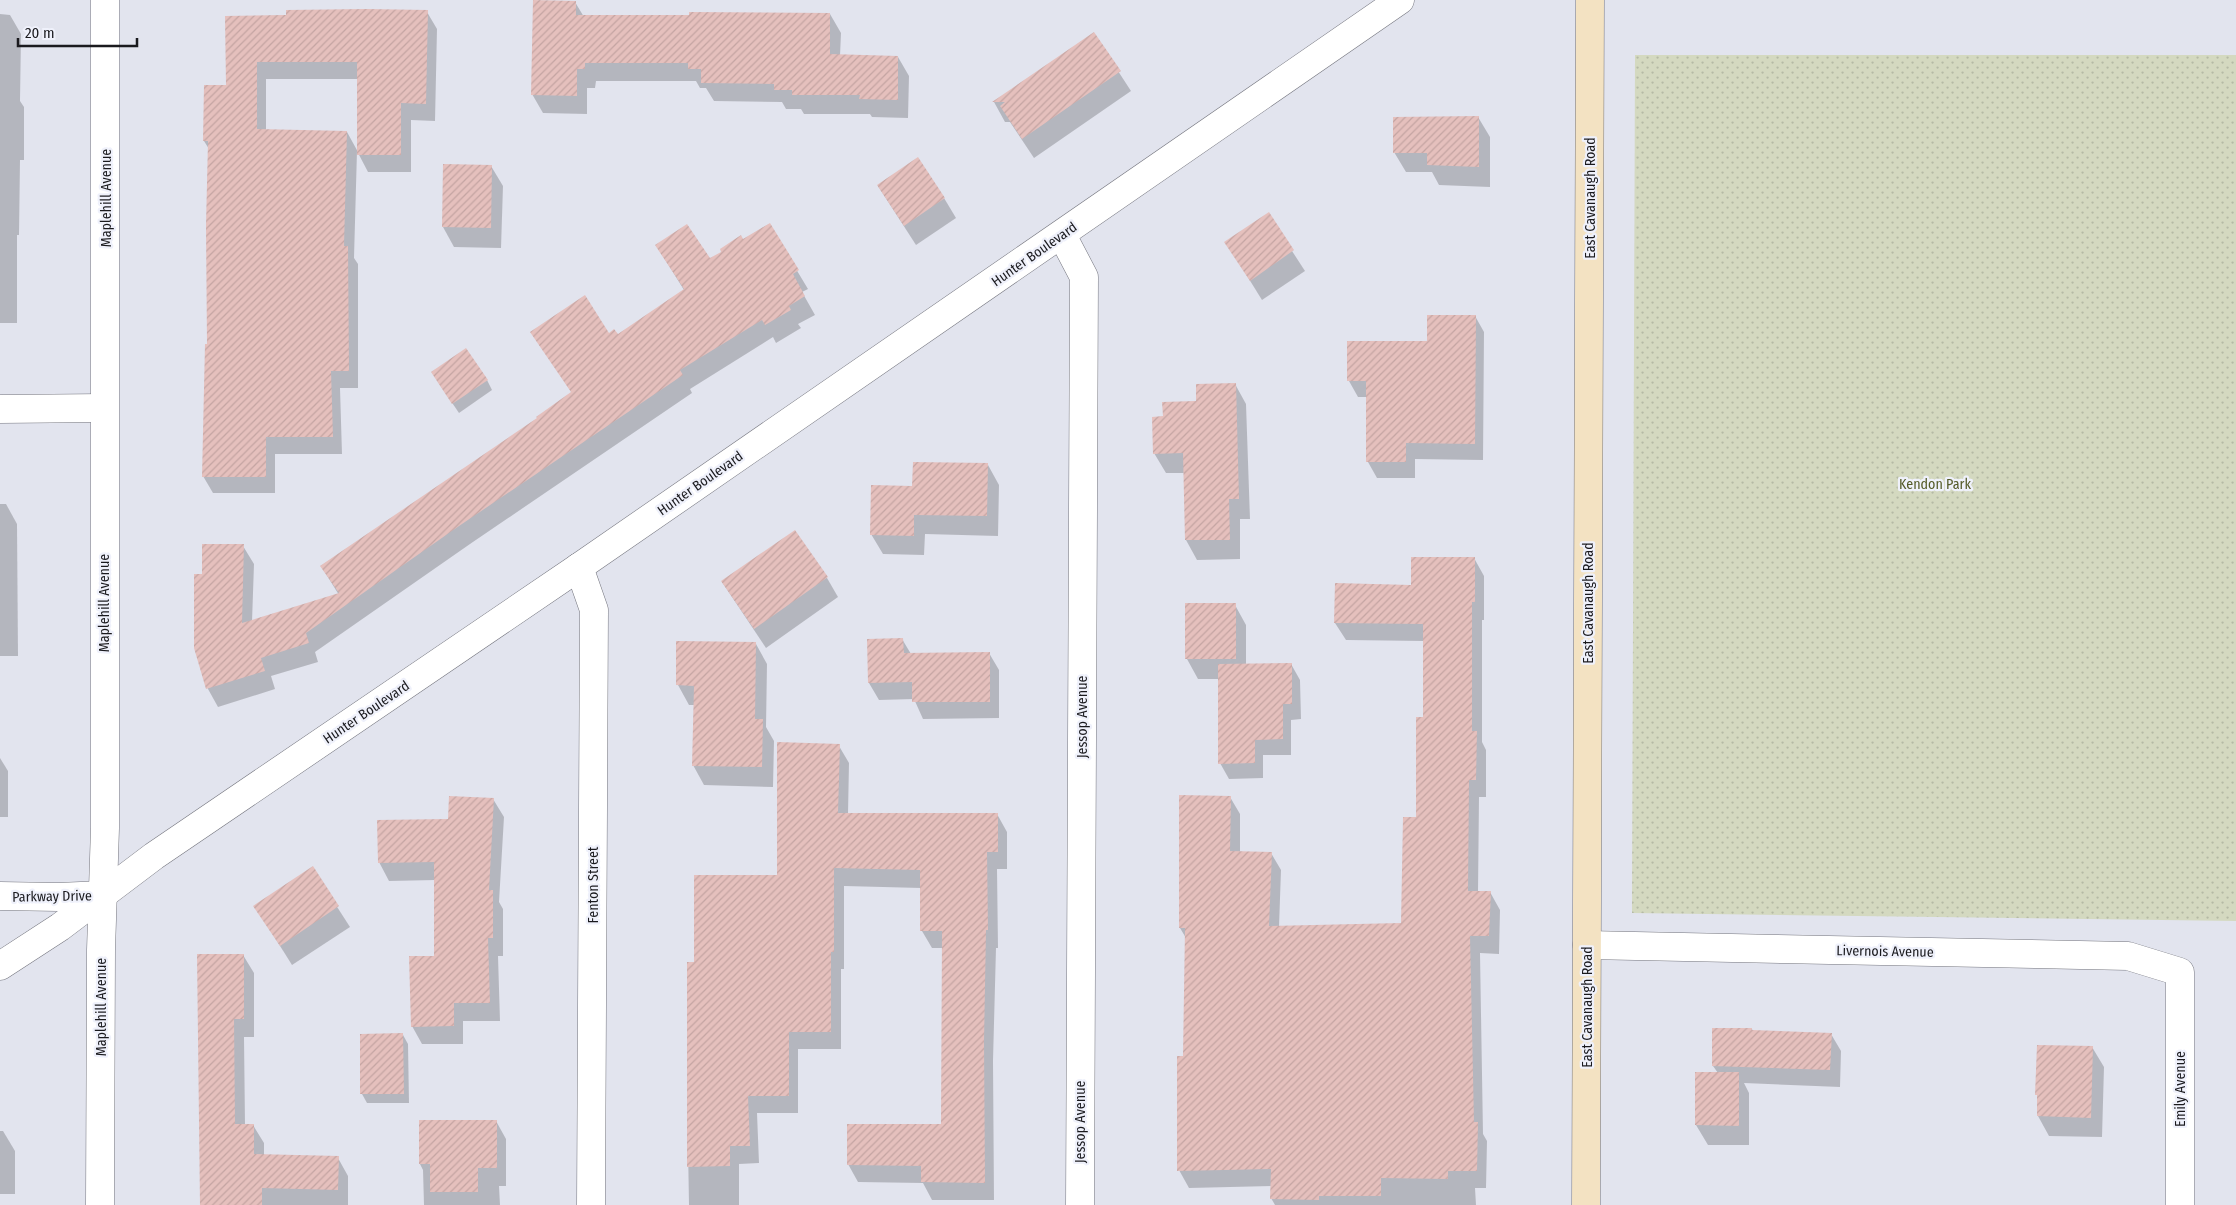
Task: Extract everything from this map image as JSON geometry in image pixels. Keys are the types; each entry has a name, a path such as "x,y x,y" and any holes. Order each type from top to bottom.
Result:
{"street":[{"name":"Maplehill Avenue","path":"100,1205 101,950 104,894 105,0"},
{"name":"Hunter Boulevard","path":"0,966 60,927 162,850 1062,235 1400,0"},
{"name":"East Cavanaugh Road","path":"1586,1205 1590,0"},
{"name":"Jessop Avenue","path":"1062,235 1084,277 1080,1205"},
{"path":"0,409 104,408"},
{"name":"Fenton Street","path":"578,567 594,610 591,1205"},
{"name":"Parkway Drive","path":"0,896 58,897 104,894"},
{"name":"Livernois Avenue","path":"1587,945 2128,956 2180,972"},
{"name":"Emily Avenue","path":"2180,972 2180,1205"}],"green space":[{"name":"Kendon Park","path":"1635,55 2236,55 2236,921 1632,913"}],"building":[{"path":"533,0 576,1 576,15 689,15 689,12 830,13 830,54 898,56 898,100 859,99 860,95 792,95 792,90 774,90 774,84 701,83 701,69 688,69 688,63 585,63 585,69 577,69 577,96 531,95"},
{"path":"286,10 428,10 426,104 401,103 401,155 357,155 357,62 257,62 257,129 347,131 344,246 348,246 349,371 331,371 333,437 266,437 266,477 202,477 205,344 207,344 206,225 208,141 203,141 204,85 226,85 225,16 286,15"},
{"path":"1094,32 1121,71 1022,139 1000,106 1005,102 992,102"},
{"path":"1479,116 1479,167 1427,165 1427,153 1393,153 1393,117"},
{"path":"918,157 945,198 904,226 877,185"},
{"path":"443,164 492,165 491,228 442,227"},
{"path":"1269,212 1294,250 1250,281 1224,242"},
{"path":"770,223 799,270 793,274 805,296 789,306 791,310 765,325 762,320 680,370 683,375 459,526 306,633 309,643 261,658 265,671 206,689 194,648 194,574 202,574 202,544 244,544 242,623 339,593 320,566 537,418 571,392 530,332 585,295 609,333 614,329 618,334 684,289 655,245 687,224 710,258 721,252 720,249 741,235 743,239"},
{"path":"1427,315 1476,315 1475,444 1406,443 1406,462 1366,462 1366,381 1347,381 1347,341 1427,341"},
{"path":"466,348 488,380 452,404 431,372"},
{"path":"1236,383 1239,499 1229,499 1230,540 1185,540 1183,453 1153,454 1152,417 1163,416 1162,402 1196,401 1196,384"},
{"path":"913,462 988,463 987,516 914,515 914,536 870,535 871,485 912,486"},
{"path":"795,530 828,577 754,629 721,581"},
{"path":"1411,557 1475,557 1475,602 1472,602 1472,731 1477,731 1476,780 1469,780 1468,891 1491,891 1489,936 1470,936 1474,1122 1478,1122 1477,1171 1448,1171 1448,1179 1381,1178 1381,1196 1319,1196 1319,1200 1270,1199 1271,1169 1177,1171 1177,1056 1183,1056 1185,928 1179,928 1179,795 1231,796 1230,851 1272,852 1269,926 1401,923 1403,817 1416,817 1416,717 1423,717 1423,624 1334,623 1335,583 1411,585"},
{"path":"1185,603 1236,603 1236,659 1185,659"},
{"path":"903,638 904,653 990,652 990,702 912,702 912,682 868,683 867,639"},
{"path":"676,641 756,642 755,719 763,719 762,767 692,766 694,686 676,685"},
{"path":"1292,663 1292,704 1283,704 1283,739 1255,740 1255,763 1218,764 1218,664"},
{"path":"777,742 840,744 838,813 998,813 998,852 987,852 988,930 986,930 984,1042 985,1183 921,1182 921,1166 847,1165 847,1124 941,1124 942,931 920,931 920,870 834,868 834,952 831,952 831,1032 789,1032 789,1096 748,1096 750,1146 730,1146 730,1166 687,1167 687,962 694,962 694,875 777,875"},
{"path":"449,796 494,798 489,890 493,890 493,938 488,938 490,1003 454,1003 454,1026 411,1027 409,956 434,956 434,862 378,863 377,820 448,819"},
{"path":"313,866 339,906 280,946 253,906"},
{"path":"197,954 244,954 244,1019 234,1019 235,1124 254,1124 254,1154 339,1156 338,1190 262,1188 262,1205 200,1205"},
{"path":"1712,1028 1752,1028 1752,1030 1832,1033 1830,1070 1712,1066"},
{"path":"403,1033 404,1094 360,1094 360,1034"},
{"path":"2037,1045 2093,1046 2091,1118 2037,1116 2037,1095 2035,1095"},
{"path":"1695,1072 1739,1072 1739,1126 1695,1125"},
{"path":"419,1120 497,1120 497,1168 478,1168 478,1192 430,1192 430,1164 419,1164"}]}
